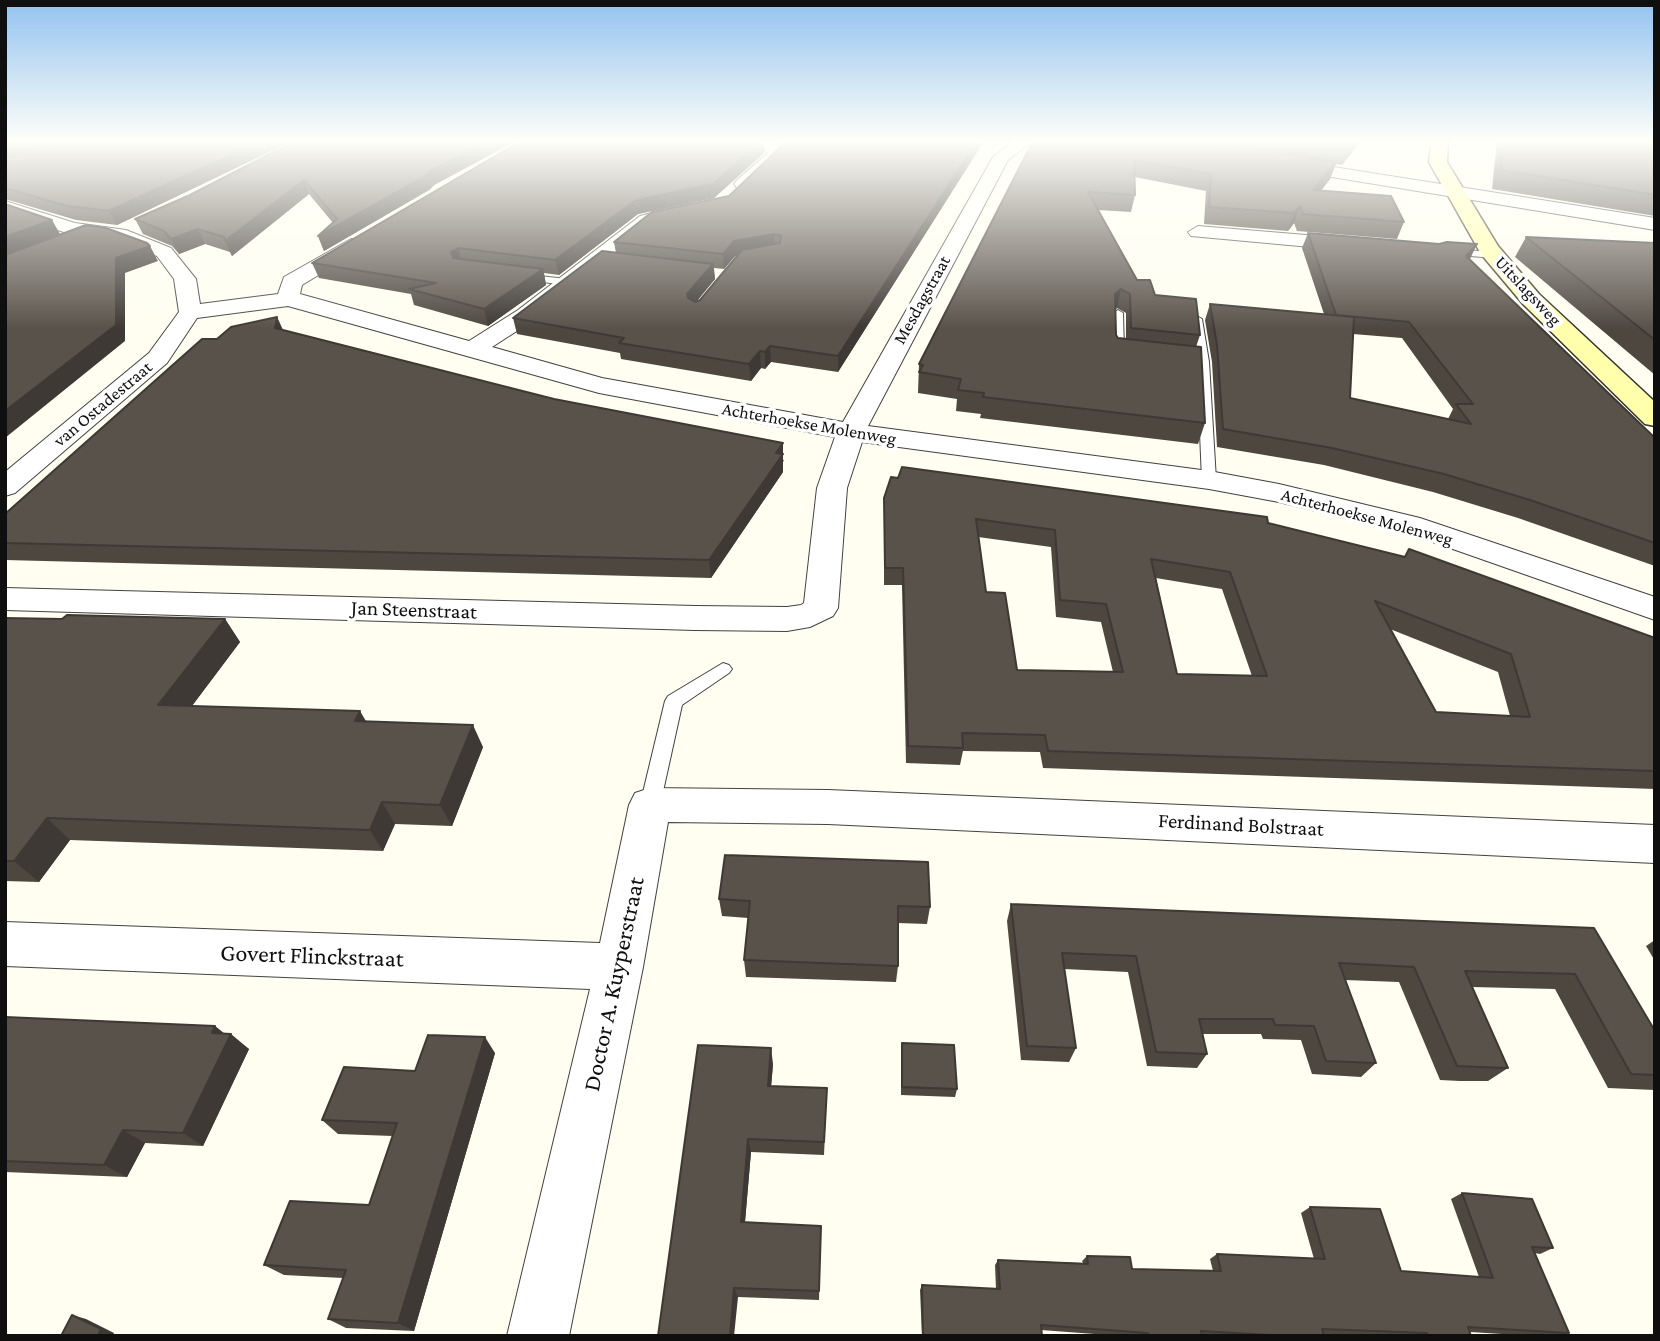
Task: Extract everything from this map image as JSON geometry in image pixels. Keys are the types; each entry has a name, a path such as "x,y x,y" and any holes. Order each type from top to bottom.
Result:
{"street":[{"name":"Mesdagstraat","path":"821,608 832,488 850,432 976,204"},
{"name":"Uitslagsweg","path":"1462,204 1494,255 1531,299 1655,418"},
{"path":"1523,204 1655,224"},
{"path":"5,207 89,232 119,234 164,252 185,279 190,312"},
{"path":"472,349 526,315 567,282 603,261 647,220 676,214"},
{"path":"119,234 145,223"},
{"path":"290,291 379,230"},
{"path":"63,242 89,232"},
{"path":"1198,232 1370,247"},
{"name":"Achterhoekse Molenweg","path":"190,312 290,291 321,304 599,384 850,432 1209,481 1343,507 1420,527 1655,610"},
{"name":"van Ostadestraat","path":"5,487 158,358 190,312"},
{"name":"Jan Steenstraat","path":"5,599 695,618 788,619 810,615 821,608"},
{"name":"Ferdinand Bolstraat","path":"650,805 828,807 1655,844"},
{"name":"Doctor A. Kuyperstraat","path":"538,1336 619,967 650,805"},
{"name":"Govert Flinckstraat","path":"5,944 619,967"}],"lane":[{"path":"1436,250 1494,255"},
{"path":"514,276 567,282"},
{"path":"1118,313 1118,354 1142,356"},
{"path":"1197,320 1197,362 1209,481"},
{"path":"650,805 674,701 723,669"}],"building":[{"path":"5,204 52,220 5,237"},
{"path":"59,204 125,204 109,211"},
{"path":"170,204 273,204 225,241 224,237 198,229 171,239 164,231 135,219"},
{"path":"324,204 376,204 318,236 337,219"},
{"path":"414,204 631,204 555,260 458,248 451,252 453,258 543,269 484,309 409,289 436,283 312,263"},
{"path":"693,204 937,204 838,356 770,346 765,352 760,351 749,364 619,343 624,338 513,318 602,251 713,264 687,294 688,298 695,302 700,300 742,250 780,243 781,236 775,234 734,241 723,254 614,242 652,212"},
{"path":"1001,204 1094,204 1137,280 1150,280 1155,295 1196,299 1200,335 1131,328 1130,294 1121,289 1115,294 1116,335 1118,338 1201,347 1205,423 983,397 984,393 958,390 961,379 919,372 923,365 919,364"},
{"path":"1209,204 1395,204 1404,222 1303,214 1300,206 1294,213 1209,207"},
{"path":"86,225 106,228 150,246 116,258 116,325 5,411 5,255"},
{"path":"1308,233 1439,244 1477,244 1466,256 1655,438 1655,543 1444,474 1332,448 1223,429 1217,345 1210,304 1354,317 1350,398 1471,424 1456,404 1473,404 1409,322 1336,315"},
{"path":"1526,237 1655,243 1655,340"},
{"path":"277,317 275,328 554,399 783,443 776,453 783,454 709,560 5,543 5,514 202,339 217,339 231,327"},
{"path":"902,467 1267,517 1268,523 1405,557 1409,549 1655,638 1655,771 1048,751 1045,735 962,733 963,748 908,746 903,568 885,568 884,498 891,477 898,478","holes":["976,519 1055,530 1060,600 1106,604 1123,672 1017,670 1005,593 986,592","1151,559 1230,572 1267,676 1177,674","1375,601 1511,654 1530,717 1436,712"]},
{"path":"67,615 225,619 158,705 360,711 355,721 473,725 440,805 382,802 370,830 47,818 14,861 5,861 5,618 62,619"},
{"path":"725,855 928,862 930,907 898,906 898,966 744,960 750,901 719,899"},
{"path":"1011,904 1594,928 1655,1031 1655,1075 1631,1074 1575,974 1465,971 1508,1068 1457,1066 1414,967 1339,963 1376,1063 1326,1061 1314,1026 1275,1025 1273,1019 1199,1019 1207,1054 1156,1052 1136,956 1062,953 1076,1048 1027,1046"},
{"path":"5,1017 215,1026 212,1033 231,1034 183,1133 123,1130 104,1165 5,1161"},
{"path":"428,1035 485,1037 398,1323 328,1319 346,1270 264,1265 290,1201 369,1205 397,1123 322,1120 344,1067 415,1071"},
{"path":"902,1043 954,1045 957,1089 902,1087"},
{"path":"698,1045 771,1048 768,1086 827,1088 824,1142 748,1139 741,1222 821,1226 819,1291 734,1288 730,1336 658,1336"},
{"path":"1462,1193 1532,1199 1553,1248 1532,1247 1569,1333 1468,1327 1471,1336 1322,1329 1324,1336 1201,1331 1202,1336 1149,1336 1148,1333 1041,1325 1042,1336 923,1336 922,1285 1000,1289 998,1260 1088,1264 1087,1256 1130,1257 1132,1269 1221,1271 1217,1254 1325,1259 1310,1207 1380,1209 1401,1271 1493,1278"},
{"path":"72,1315 101,1329 98,1336 61,1336"}]}
